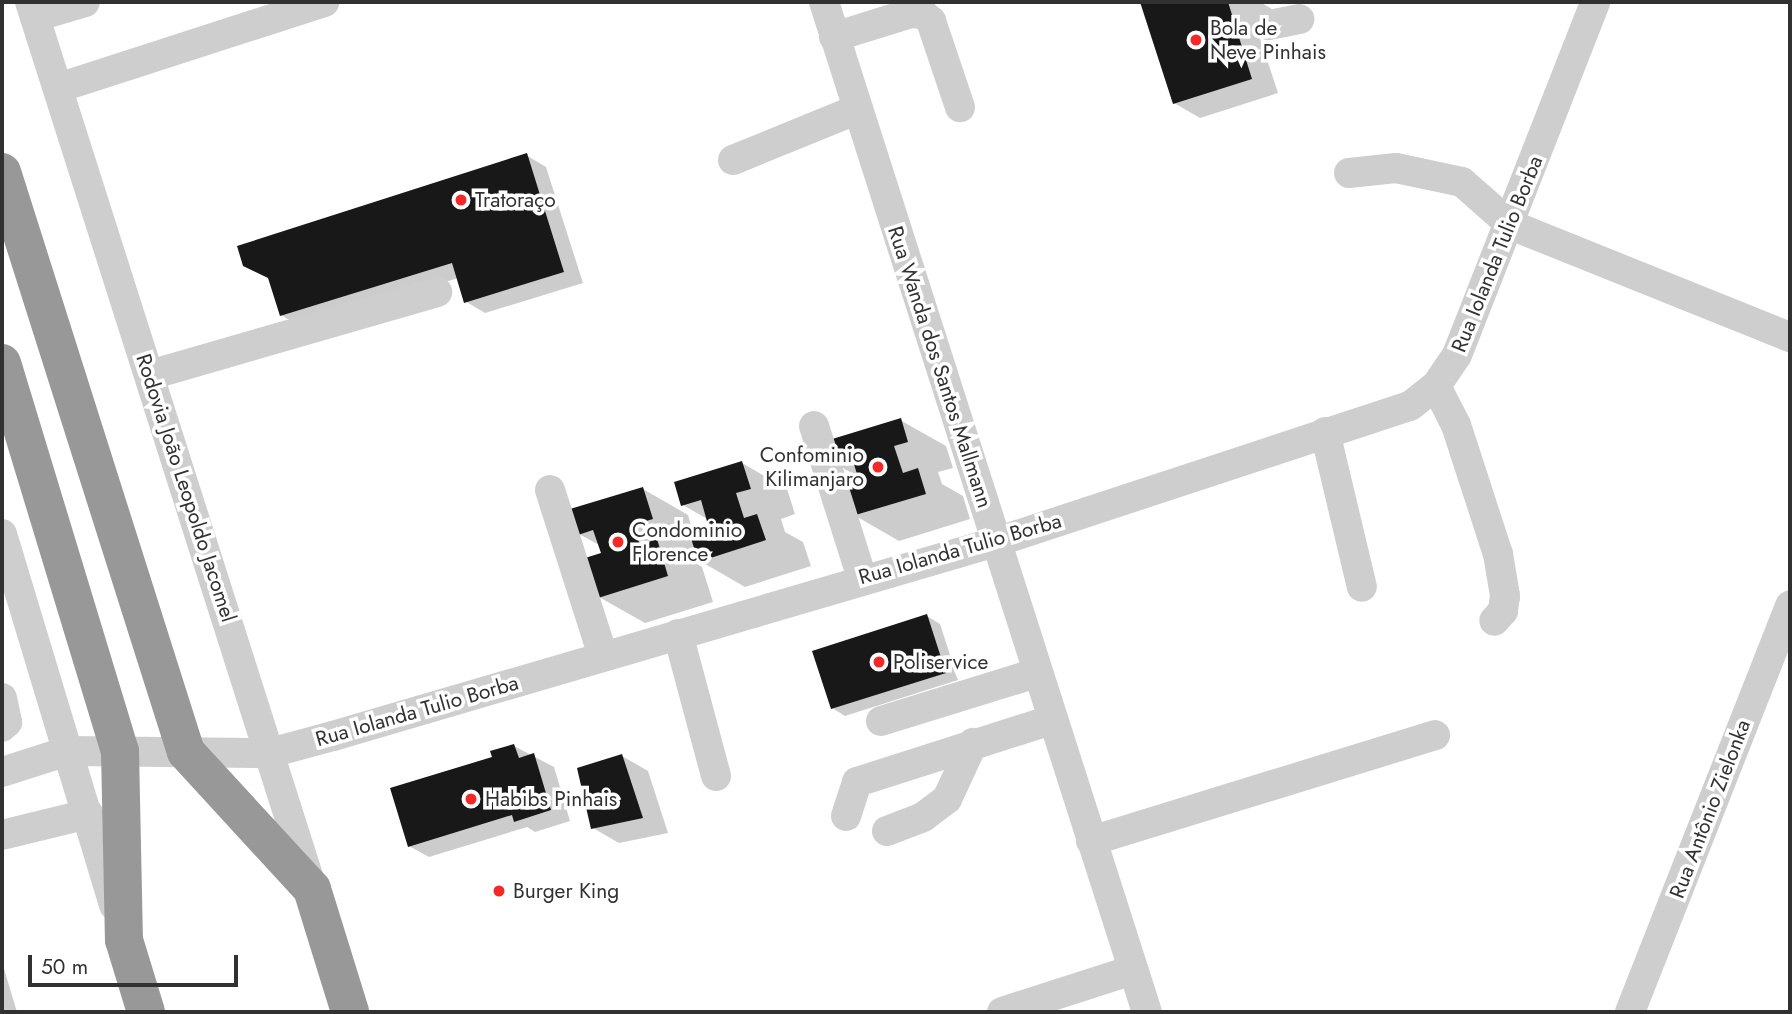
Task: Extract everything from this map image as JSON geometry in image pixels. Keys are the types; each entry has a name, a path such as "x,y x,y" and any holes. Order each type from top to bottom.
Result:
{"highway":[{"name":"Rodovia João Leopoldo Jacomel","path":"2,172 186,752 312,889 350,1012"},
{"path":"2,363 120,751 124,940 146,1012"}],"street":[{"path":"33,10 85,2"},
{"path":"58,88 324,2"},
{"name":"Rua Wanda dos Santos Mallmann","path":"824,2 1051,720 1147,1012"},
{"path":"1245,2 1251,14 1269,25 1299,19"},
{"name":"Rua Iolanda Tulio Borba","path":"2,772 68,751 270,752 862,578 996,542 1410,406 1436,386 1457,355 1511,225 1595,2"},
{"name":"Rodovia João Leopoldo Jacomel","path":"33,10 312,889"},
{"path":"834,37 911,13 923,14 931,20 960,107"},
{"path":"733,160 859,109"},
{"path":"1349,173 1396,169 1462,182 1511,225 1790,337"},
{"path":"150,375 437,292"},
{"path":"1436,386 1456,425 1498,554 1505,596 1503,611 1494,621"},
{"path":"814,426 862,578"},
{"path":"1325,432 1362,587"},
{"path":"550,490 603,656"},
{"path":"2,534 9,583 68,751 124,940"},
{"name":"Rua Antônio Zielonka","path":"1630,1012 1790,605"},
{"path":"678,634 716,776"},
{"path":"881,721 1036,673"},
{"path":"2,698 7,722 2,727"},
{"path":"845,816 857,782 1051,720"},
{"path":"1091,841 1435,735"},
{"path":"887,831 923,817 947,799 973,743"},
{"path":"2,835 88,814"},
{"path":"1002,1012 1133,970"}],"building":[{"name":"Bola de Neve Pinhais","path":"1140,2 1228,2 1252,79 1173,104"},
{"name":"Tratoraço","path":"527,153 564,272 464,303 452,263 280,316 268,278 243,266 237,246"},
{"name":"Confominio Kilimanjaro","path":"901,418 908,442 894,446 903,473 918,468 926,494 852,516 844,489 860,484 853,461 837,467 829,440"},
{"path":"742,461 751,489 736,493 744,518 757,514 766,540 698,562 689,531 708,525 701,500 681,506 674,482"},
{"name":"Condominio Florence","path":"643,487 653,519 633,525 640,545 657,539 668,576 598,598 585,558 601,553 593,530 578,535 570,509"},
{"name":"Poliservice","path":"927,614 946,673 831,709 812,651"},
{"name":"Habibs Pinhais","path":"514,744 519,758 534,753 551,810 514,822 512,815 408,847 390,788 492,757 490,751"},
{"path":"622,754 643,818 591,829 577,768"}],"place":[{"name":"Bola de Neve Pinhais","path":"1196,40"},
{"name":"Tratoraço","path":"461,200"},
{"name":"Confominio Kilimanjaro","path":"878,467"},
{"name":"Condominio Florence","path":"618,542"},
{"name":"Poliservice","path":"879,662"},
{"name":"Habibs Pinhais","path":"471,799"},
{"name":"Burger King","path":"499,891"}]}
